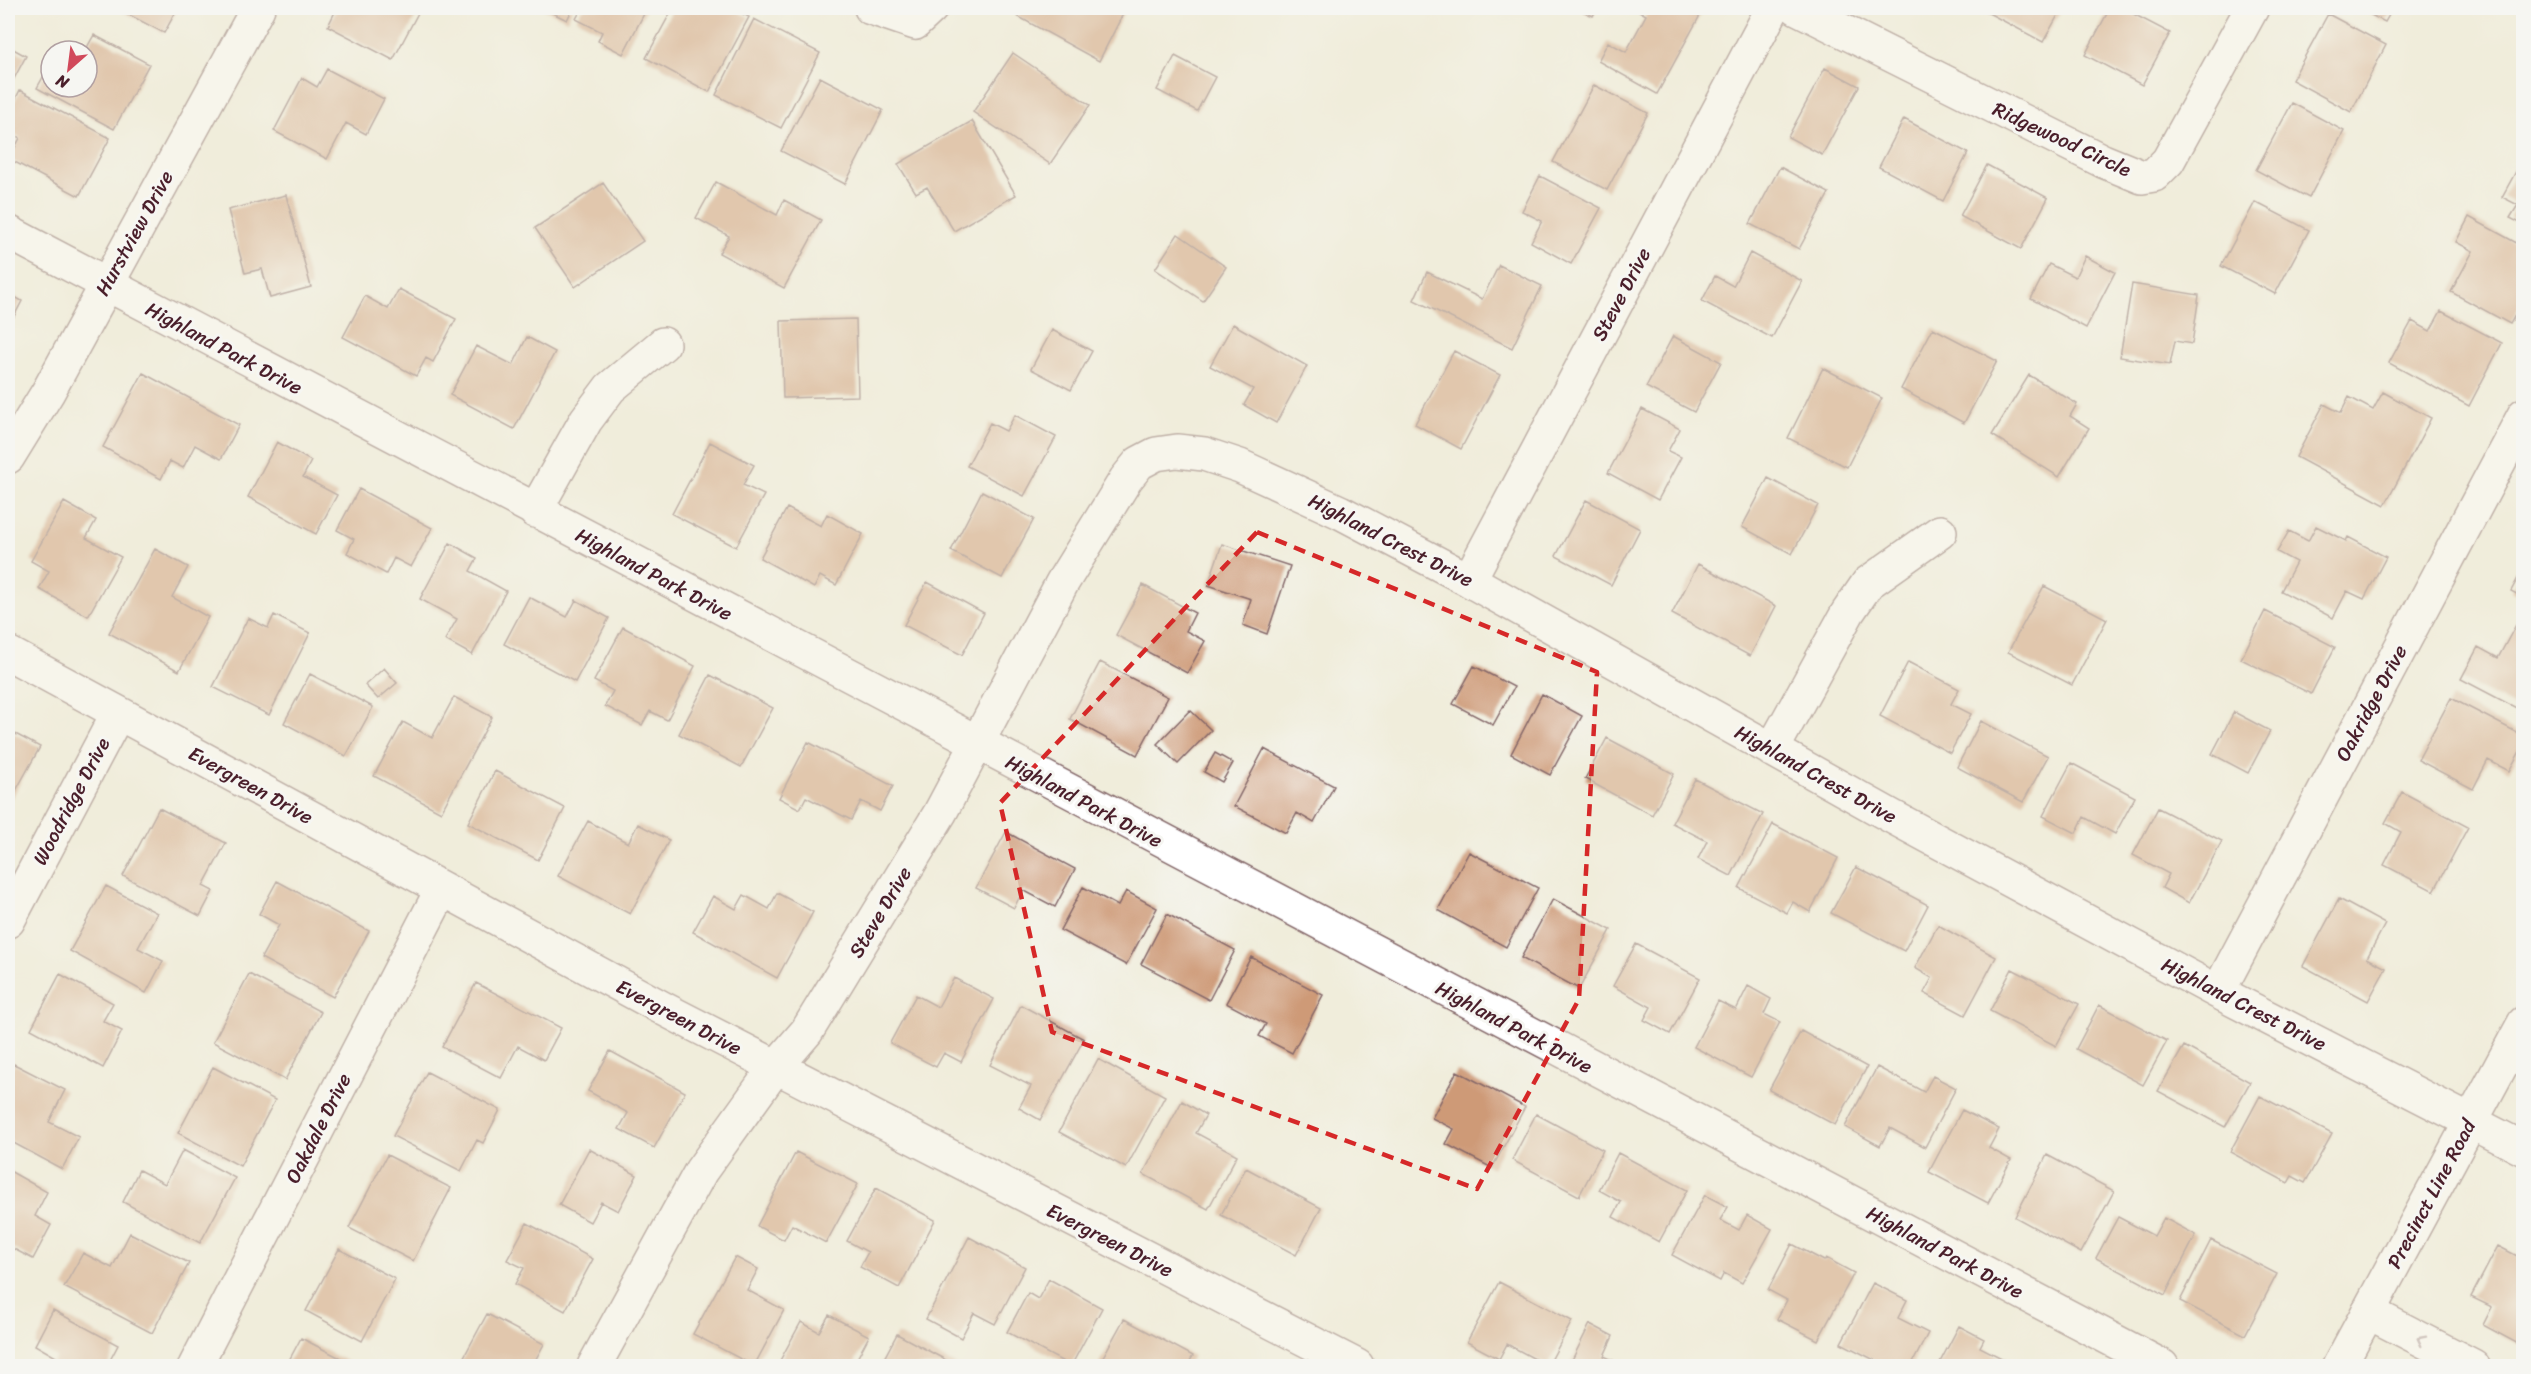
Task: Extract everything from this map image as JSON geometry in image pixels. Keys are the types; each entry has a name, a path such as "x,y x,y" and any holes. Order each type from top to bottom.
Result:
{"street":[{"name":"Hurstview Drive","path":"8,457 48,392 258,8"},
{"path":"871,8 915,23 931,8"},
{"name":"Steve Drive","path":"1469,580 1773,8"},
{"name":"Ridgewood Circle","path":"1797,8 2103,161 2142,177 2154,175 2168,161 2252,8"},
{"name":"Highland Park Drive","path":"8,232 106,286 2162,1366"},
{"path":"535,511 586,420 610,388 663,344"},
{"name":"Oakridge Drive","path":"2218,992 2523,415"},
{"name":"Highland Crest Drive","path":"1156,454 1177,451 1204,454 1240,466 1340,512 1469,580 1891,816 2218,992 2523,1149"},
{"name":"Steve Drive","path":"601,1364 701,1171 776,1068 807,1031 940,813 1062,583 1126,479 1139,463 1156,454"},
{"path":"1772,750 1848,612 1868,582 1940,532"},
{"name":"Evergreen Drive","path":"8,653 776,1068 1357,1366"},
{"name":"Woodridge Drive","path":"8,921 118,713"},
{"name":"Oakdale Drive","path":"195,1366 442,889"},
{"name":"Precinct Line Road","path":"2339,1366 2523,1023"},
{"path":"2368,1312 2472,1366"}],"highlighted area":[{"path":"1257,532 1597,672 1579,999 1477,1189 1052,1032 1000,803"}],"building":[{"path":"116,8 178,8 164,33"},
{"path":"337,8 411,8 419,11 393,60 328,26"},
{"path":"542,8 573,8 567,20"},
{"path":"582,8 647,8 623,54 598,41 602,32 576,19"},
{"path":"673,8 731,8 749,17 709,92 646,58"},
{"path":"1022,8 1126,8 1099,61 1017,16"},
{"path":"1576,8 1597,8 1593,16"},
{"path":"1634,8 1704,8 1657,94 1598,61 1608,42 1626,52 1646,15"},
{"path":"1979,8 2062,8 2043,42"},
{"path":"2110,8 2122,8 2170,33 2142,85 2085,55"},
{"path":"2357,8 2393,8 2385,22"},
{"path":"2328,14 2386,45 2351,112 2292,80"},
{"path":"754,19 820,53 781,128 716,95"},
{"path":"94,35 149,64 114,129 58,99 99,99 99,39 92,39"},
{"path":"8,46 26,56 8,90"},
{"path":"1013,53 1090,105 1050,164 973,112"},
{"path":"1175,56 1215,77 1197,111 1157,90"},
{"path":"1825,68 1859,86 1822,155 1788,137"},
{"path":"327,69 384,99 366,134 346,123 327,159 274,131 302,78 317,87"},
{"path":"820,77 883,110 845,184 781,151"},
{"path":"1594,85 1648,113 1607,190 1553,162"},
{"path":"20,90 110,138 79,196 9,159 20,138 8,131 8,114"},
{"path":"2292,103 2344,131 2309,198 2256,170"},
{"path":"1904,119 1968,153 1943,201 1879,167"},
{"path":"972,121 1016,195 954,231 927,187 916,193 898,164"},
{"path":"1987,165 2048,198 2021,249 1960,216"},
{"path":"2519,166 2524,169 2524,225 2510,218 2518,205 2502,197"},
{"path":"1780,167 1829,193 1799,249 1750,224"},
{"path":"1540,176 1601,208 1571,264 1531,242 1542,221 1522,211"},
{"path":"716,182 777,215 784,200 821,220 784,288 719,253 729,236 696,218"},
{"path":"603,183 643,241 575,287 535,228"},
{"path":"286,195 311,287 270,298 262,269 245,273 228,210"},
{"path":"2255,202 2309,230 2275,294 2221,266"},
{"path":"2469,217 2524,247 2524,299 2510,324 2451,292 2473,251 2456,242"},
{"path":"1178,234 1226,267 1203,301 1155,269"},
{"path":"1750,253 1802,281 1772,338 1702,301 1715,276 1733,286"},
{"path":"2085,256 2115,272 2086,328 2031,299 2049,264 2075,277"},
{"path":"1499,265 1542,286 1512,348 1414,300 1427,272 1482,299"},
{"path":"2132,284 2199,295 2192,344 2175,341 2170,365 2120,357"},
{"path":"399,289 456,319 433,362 426,358 416,376 343,337 365,296 388,309"},
{"path":"8,293 22,301 8,328"},
{"path":"2441,311 2502,343 2469,406 2389,363 2412,321 2430,331"},
{"path":"856,319 858,396 783,398 781,321"},
{"path":"1233,324 1307,366 1276,423 1244,405 1253,389 1210,366"},
{"path":"1933,328 1997,361 1964,423 1901,389"},
{"path":"1052,330 1092,351 1071,390 1031,369"},
{"path":"1673,336 1721,362 1694,412 1646,387"},
{"path":"527,337 555,352 514,429 450,395 476,346 513,365"},
{"path":"1454,351 1500,375 1461,449 1415,424"},
{"path":"1823,368 1882,398 1847,467 1788,438"},
{"path":"143,373 239,425 221,459 195,445 183,468 170,461 161,479 103,447"},
{"path":"2029,375 2077,404 2070,416 2089,428 2059,477 1992,435"},
{"path":"2383,392 2431,418 2385,505 2296,457 2324,404 2341,413 2349,397 2373,410"},
{"path":"1642,409 1680,429 1668,451 1681,457 1658,500 1608,473"},
{"path":"1015,415 1056,437 1024,496 967,466 990,423 1006,431"},
{"path":"277,442 311,461 303,477 337,495 316,534 248,497"},
{"path":"710,442 754,465 743,485 764,495 736,547 672,514"},
{"path":"1768,478 1818,505 1792,554 1742,527"},
{"path":"359,489 432,528 411,567 394,558 386,574 347,553 354,539 337,530"},
{"path":"982,491 1034,519 1002,578 951,551"},
{"path":"1586,500 1640,529 1611,585 1556,556"},
{"path":"64,502 96,520 86,538 121,557 88,616 39,589 49,571 31,561"},
{"path":"787,508 821,526 827,514 863,534 836,585 820,576 814,588 760,558"},
{"path":"2316,526 2346,541 2348,537 2386,557 2364,599 2347,591 2333,618 2281,591 2296,562 2277,552 2289,531 2308,541"},
{"path":"450,543 477,558 470,571 506,591 472,655 445,640 457,619 420,599"},
{"path":"1222,544 1290,566 1267,634 1243,625 1251,599 1208,585"},
{"path":"155,549 188,567 172,597 208,617 179,671 109,633"},
{"path":"1698,564 1776,606 1750,656 1672,614"},
{"path":"2524,567 2524,598 2511,591"},
{"path":"927,582 984,613 962,655 904,625"},
{"path":"1143,585 1195,613 1186,631 1205,641 1187,673 1116,635"},
{"path":"2044,586 2107,619 2072,685 2008,652"},
{"path":"529,597 567,617 576,600 609,618 575,682 504,644"},
{"path":"2265,611 2335,647 2311,694 2241,659"},
{"path":"274,615 310,633 269,715 213,687 248,618 268,628"},
{"path":"2517,623 2524,627 2524,712 2461,679 2478,647 2498,658"},
{"path":"623,627 695,666 667,720 650,711 642,725 605,706 613,691 594,681"},
{"path":"1100,662 1168,697 1137,755 1070,719"},
{"path":"1908,662 1959,689 1951,704 1971,714 1950,753 1880,716"},
{"path":"1474,666 1514,687 1493,725 1453,704"},
{"path":"384,668 397,683 378,699 365,685"},
{"path":"310,674 373,707 346,756 284,723"},
{"path":"710,675 773,708 741,767 679,734"},
{"path":"1542,694 1582,716 1550,775 1511,754"},
{"path":"454,697 492,717 441,812 374,776 403,722 432,738"},
{"path":"2451,698 2524,736 2524,744 2509,771 2488,760 2473,789 2418,760"},
{"path":"1190,710 1211,730 1178,764 1157,744"},
{"path":"2234,712 2270,731 2248,773 2212,754"},
{"path":"1981,721 2048,756 2023,802 1957,767"},
{"path":"8,730 40,747 8,805"},
{"path":"1607,738 1674,774 1652,815 1585,779"},
{"path":"808,742 893,786 880,811 861,801 851,820 806,797 800,809 779,798"},
{"path":"1264,749 1334,786 1314,823 1297,813 1286,833 1234,806"},
{"path":"1215,753 1233,763 1222,782 1204,772"},
{"path":"2071,763 2135,797 2115,834 2084,817 2076,833 2043,816"},
{"path":"495,771 565,808 538,860 468,823"},
{"path":"1695,779 1763,814 1731,876 1698,859 1707,841 1672,823"},
{"path":"2402,792 2468,827 2434,891 2384,865 2401,832 2385,823"},
{"path":"159,808 226,843 203,886 213,891 200,916 123,876"},
{"path":"2158,808 2222,841 2189,903 2162,888 2169,874 2133,855"},
{"path":"588,821 628,843 638,824 669,840 630,914 558,876"},
{"path":"1773,824 1838,858 1810,912 1793,902 1787,913 1739,888"},
{"path":"1006,832 1075,869 1055,907 1023,890 1014,908 976,888"},
{"path":"1469,852 1538,888 1506,947 1438,910"},
{"path":"1856,867 1928,905 1904,951 1831,913"},
{"path":"277,881 369,931 333,997 261,958 279,925 259,914"},
{"path":"106,886 157,913 138,948 163,961 146,993 70,951"},
{"path":"1083,887 1118,906 1126,891 1157,908 1126,965 1060,930"},
{"path":"777,893 813,912 777,978 693,932 713,896 736,909 744,895 769,909"},
{"path":"1553,899 1611,930 1579,989 1521,958"},
{"path":"2339,899 2385,924 2367,958 2386,968 2368,1001 2303,966"},
{"path":"1167,914 1235,950 1209,1000 1141,964"},
{"path":"1938,925 1996,957 1965,1015 1924,993 1932,978 1915,968"},
{"path":"1636,944 1700,978 1670,1034 1644,1020 1651,1007 1613,986"},
{"path":"1251,957 1323,995 1292,1053 1259,1036 1266,1024 1226,1003"},
{"path":"2012,969 2079,1004 2056,1046 1990,1011"},
{"path":"60,974 113,1003 103,1021 122,1031 103,1068 31,1029"},
{"path":"249,974 321,1012 285,1080 213,1042"},
{"path":"954,978 994,999 961,1062 944,1053 936,1067 890,1043 916,995 938,1007"},
{"path":"476,983 561,1028 544,1060 518,1046 501,1078 442,1047"},
{"path":"1748,986 1771,999 1764,1014 1780,1022 1751,1077 1694,1047 1718,1001 1736,1010"},
{"path":"1021,1005 1084,1039 1040,1120 1019,1108 1031,1086 990,1065"},
{"path":"2099,1005 2167,1041 2143,1085 2076,1049"},
{"path":"1801,1031 1867,1067 1835,1125 1769,1090"},
{"path":"2184,1046 2250,1082 2225,1127 2158,1091"},
{"path":"610,1051 685,1092 654,1148 619,1129 628,1113 588,1091"},
{"path":"1098,1059 1165,1096 1126,1168 1059,1132"},
{"path":"14,1064 65,1090 49,1122 79,1137 62,1169 8,1140 8,1077"},
{"path":"213,1067 275,1100 240,1166 178,1133"},
{"path":"1877,1067 1924,1092 1933,1076 1956,1088 1925,1147 1890,1128 1880,1146 1845,1127"},
{"path":"1457,1071 1525,1107 1492,1168 1446,1144 1454,1129 1432,1118"},
{"path":"427,1072 500,1110 483,1143 477,1140 461,1171 393,1136"},
{"path":"2260,1096 2332,1134 2305,1183 2292,1176 2288,1183 2230,1152"},
{"path":"1182,1101 1206,1115 1196,1133 1237,1155 1208,1209 1143,1174"},
{"path":"1962,1110 1999,1129 1989,1148 2011,1160 1988,1203 1929,1172"},
{"path":"1536,1114 1603,1150 1579,1196 1512,1160"},
{"path":"589,1149 637,1175 618,1211 601,1202 590,1222 559,1205"},
{"path":"183,1150 235,1178 200,1243 123,1202 139,1170 165,1184"},
{"path":"796,1152 858,1184 826,1243 792,1225 784,1240 757,1226"},
{"path":"1618,1153 1687,1190 1659,1242 1613,1217 1621,1202 1599,1190"},
{"path":"387,1155 451,1188 413,1261 349,1228"},
{"path":"2047,1155 2114,1191 2081,1253 2015,1217"},
{"path":"1246,1168 1321,1208 1296,1255 1221,1215"},
{"path":"8,1170 47,1192 35,1216 51,1225 33,1259 8,1246"},
{"path":"876,1188 935,1220 899,1288 860,1267 868,1252 847,1241"},
{"path":"1705,1195 1728,1207 1720,1220 1739,1230 1747,1215 1772,1229 1742,1283 1724,1273 1720,1281 1672,1255"},
{"path":"2118,1217 2154,1236 2164,1218 2196,1235 2165,1295 2096,1258"},
{"path":"527,1223 593,1259 565,1311 515,1284 524,1268 507,1260"},
{"path":"130,1233 189,1263 152,1333 64,1287 83,1253 112,1268"},
{"path":"969,1237 1025,1267 995,1324 974,1313 961,1338 926,1319"},
{"path":"2211,1240 2277,1274 2245,1335 2180,1301"},
{"path":"1792,1244 1824,1261 1826,1258 1854,1273 1818,1340 1777,1319 1787,1300 1768,1290"},
{"path":"2498,1246 2519,1257 2524,1248 2524,1347 2483,1325 2492,1307 2471,1297"},
{"path":"339,1249 395,1279 362,1341 306,1311"},
{"path":"735,1257 758,1269 747,1290 784,1310 754,1366 693,1334"},
{"path":"1049,1279 1102,1308 1071,1366 1007,1332 1028,1293 1038,1299"},
{"path":"1499,1282 1572,1321 1548,1366 1507,1344 1499,1359 1467,1342"},
{"path":"1873,1283 1907,1300 1898,1318 1928,1333 1911,1366 1886,1366 1841,1343"},
{"path":"53,1310 118,1345 108,1364 113,1366 51,1366 56,1357 35,1345"},
{"path":"487,1314 544,1344 532,1366 459,1366"},
{"path":"829,1315 869,1336 853,1366 777,1366 801,1322 819,1332"},
{"path":"1124,1319 1193,1356 1187,1366 1098,1366"},
{"path":"1590,1324 1613,1336 1604,1356 1625,1366 1569,1366"},
{"path":"1959,1326 1984,1339 1980,1347 2017,1366 1938,1366"},
{"path":"897,1334 957,1366 880,1366"},
{"path":"301,1338 356,1366 286,1366"}]}
